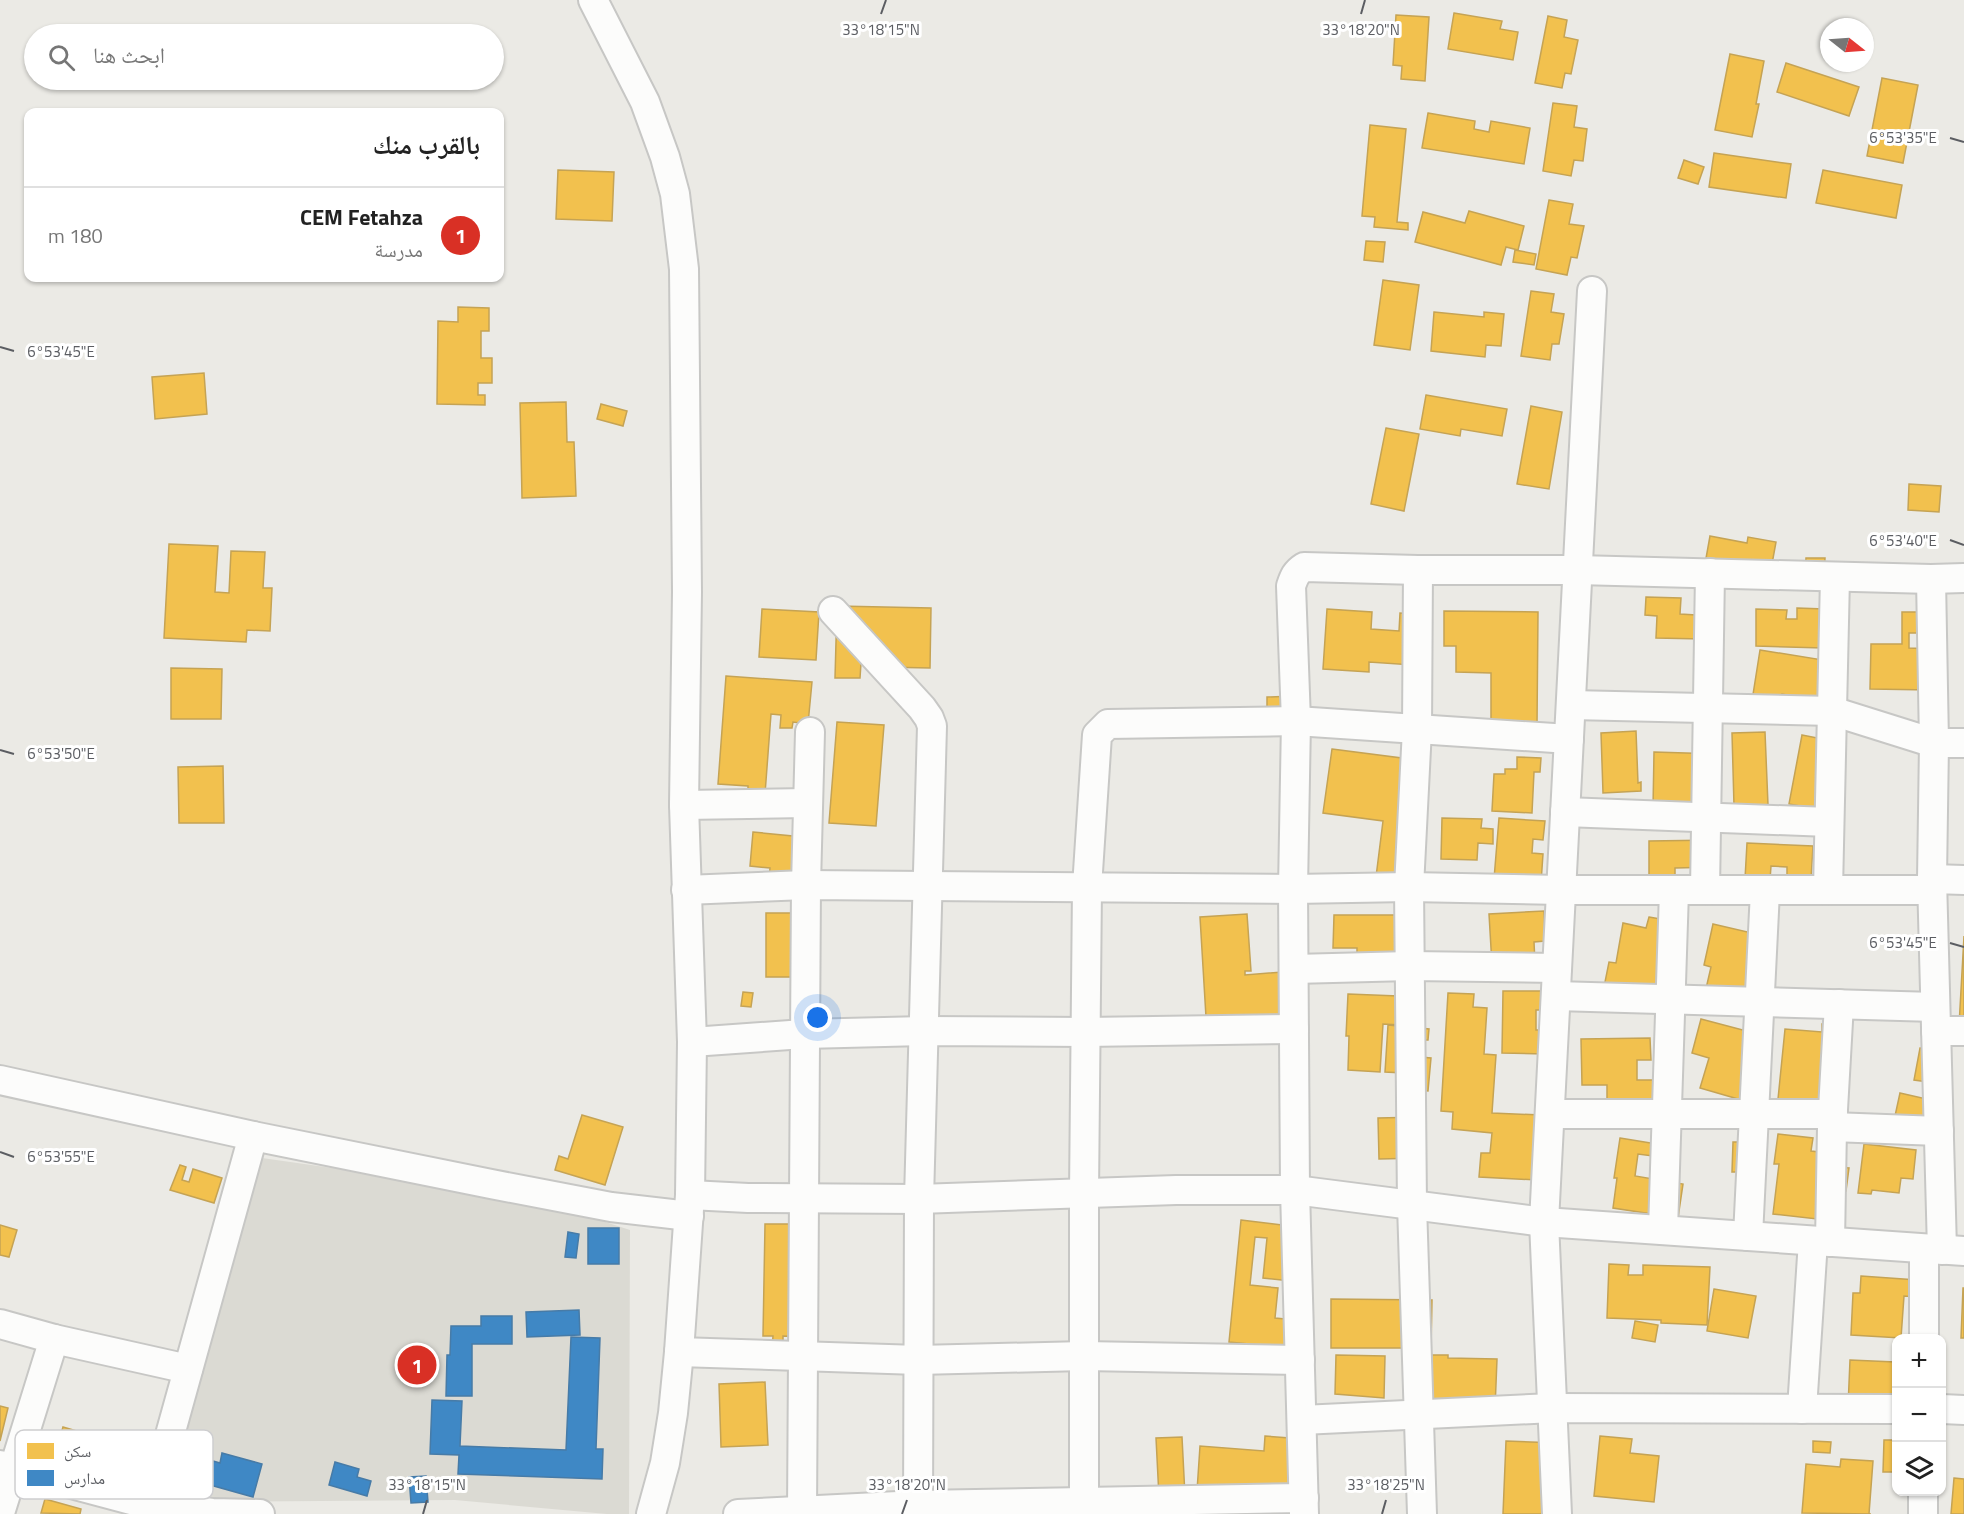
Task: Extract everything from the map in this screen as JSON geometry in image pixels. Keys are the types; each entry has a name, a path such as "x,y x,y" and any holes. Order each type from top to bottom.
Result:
{"street":[{"path":"593,0 654,123 675,194 684,269 687,580 684,805 692,1042 690,1206 680,1352 665,1463 651,1514"},
{"path":"1557,1514 1544,1221 1592,291"},
{"path":"738,1514 1304,1506 1295,1190 1293,889 1296,721 1291,586 1299,570 1304,567 1577,570 1964,578"},
{"path":"1418,570 1417,729 1409,887 1412,1205 1422,1514"},
{"path":"1705,890 1710,573"},
{"path":"1828,890 1835,577"},
{"path":"1925,1334 1943,1250 1932,884 1934,743 1931,579"},
{"path":"833,611 929,718 932,726 918,1199 918,1510"},
{"path":"1570,705 1832,711 1934,743 1964,743"},
{"path":"1084,1508 1087,887 1095,741 1100,730 1108,724 1296,721 1569,739"},
{"path":"802,1512 804,1034 810,732"},
{"path":"684,805 807,803"},
{"path":"1565,812 1829,822"},
{"path":"686,890 806,885 1765,891 1828,890 1964,880"},
{"path":"1663,1230 1674,891"},
{"path":"1748,1236 1765,891"},
{"path":"1294,969 1410,966 1557,968"},
{"path":"1556,996 1839,1004 1936,1019 1964,1031"},
{"path":"1802,1409 1833,1120 1839,1004"},
{"path":"692,1042 804,1034 924,1031 1085,1032 1294,1029"},
{"path":"0,1080 253,1136 602,1205 690,1206 803,1198 918,1199 1176,1190 1295,1190 1544,1221 1943,1250"},
{"path":"1550,1114 1754,1114 1939,1131"},
{"path":"171,1430 253,1136"},
{"path":"0,1324 54,1339 188,1369"},
{"path":"20,1430 54,1339"},
{"path":"680,1352 918,1360 1084,1356 1300,1360"},
{"path":"1302,1420 1552,1408 1892,1408"},
{"path":"1946,1409 1964,1410"},
{"path":"0,1513 6,1467 15,1443"},
{"path":"1923,1496 1923,1514"},
{"path":"115,1499 149,1509 260,1514"}],"shaded area":[{"path":"262,1158 522,1195 630,1230 629,1514 455,1500 166,1502 167,1499 213,1499 213,1430 186,1430"}],"building: سكن":[{"path":"1454,13 1502,21 1500,29 1518,32 1513,60 1448,49"},
{"path":"1396,15 1429,17 1425,81 1401,79 1402,66 1393,65"},
{"path":"1548,16 1567,20 1564,37 1578,40 1571,74 1565,73 1562,88 1535,83"},
{"path":"1730,54 1764,61 1752,137 1715,130"},
{"path":"1786,63 1859,87 1849,116 1777,92"},
{"path":"1882,78 1918,85 1903,163 1867,156"},
{"path":"1553,103 1577,106 1574,127 1587,129 1583,161 1574,160 1571,176 1543,171"},
{"path":"1428,113 1475,121 1474,129 1489,132 1491,121 1530,128 1524,164 1422,148"},
{"path":"1370,125 1406,129 1397,222 1408,223 1408,230 1374,227 1375,217 1362,216"},
{"path":"1714,153 1791,164 1786,198 1709,187"},
{"path":"1684,160 1704,167 1698,184 1678,178"},
{"path":"558,170 614,172 612,221 556,219"},
{"path":"1823,170 1902,185 1896,218 1816,203"},
{"path":"1549,200 1573,204 1569,224 1584,226 1577,258 1571,257 1567,275 1536,269"},
{"path":"1469,211 1524,226 1518,250 1506,247 1501,265 1415,242 1423,212 1465,223"},
{"path":"1366,241 1385,242 1383,262 1364,260"},
{"path":"1515,250 1536,254 1534,265 1513,262"},
{"path":"1383,280 1419,285 1410,350 1374,345"},
{"path":"1531,291 1554,294 1551,312 1564,314 1559,344 1552,344 1550,360 1521,356"},
{"path":"458,307 489,308 489,331 481,331 481,358 492,358 492,383 478,383 478,395 485,395 485,405 437,404 438,321 458,322"},
{"path":"1434,312 1484,317 1484,312 1504,314 1501,346 1486,345 1485,357 1431,351"},
{"path":"204,373 207,414 155,419 152,377"},
{"path":"1426,395 1507,409 1502,436 1461,429 1460,436 1420,429"},
{"path":"566,402 567,442 574,442 576,496 522,498 520,403"},
{"path":"601,404 627,411 623,426 597,419"},
{"path":"1531,406 1562,412 1549,489 1517,484"},
{"path":"1386,428 1419,434 1404,511 1371,504"},
{"path":"1909,484 1941,486 1939,512 1908,510"},
{"path":"1710,536 1747,543 1748,537 1776,542 1770,575 1705,564"},
{"path":"169,544 218,546 215,592 229,593 231,551 265,552 263,588 272,588 270,631 247,630 246,642 164,638"},
{"path":"1806,558 1825,558 1824,575 1805,575"},
{"path":"1646,597 1681,598 1680,614 1696,615 1702,639 1656,638 1657,616 1645,615"},
{"path":"837,606 931,608 930,668 882,667 882,664 861,663 860,678 835,678"},
{"path":"1797,608 1824,609 1823,648 1756,646 1756,609 1787,610 1786,619 1797,619"},
{"path":"762,609 819,612 816,660 759,657"},
{"path":"1327,609 1372,612 1371,629 1399,631 1400,613 1416,614 1413,665 1369,662 1369,672 1323,669"},
{"path":"1444,611 1538,612 1537,726 1491,725 1491,673 1456,672 1456,646 1444,646"},
{"path":"1902,612 1919,612 1918,633 1909,633 1909,648 1932,649 1931,690 1870,689 1871,644 1902,644"},
{"path":"1760,650 1823,660 1817,700 1782,694 1780,706 1752,701"},
{"path":"171,668 222,669 221,719 171,719"},
{"path":"726,676 812,682 808,724 793,722 792,728 780,728 781,715 771,714 765,794 748,792 748,786 718,784"},
{"path":"1292,696 1267,725 1267,697"},
{"path":"837,722 884,725 876,826 829,823"},
{"path":"1636,731 1638,783 1641,782 1641,791 1603,793 1601,733"},
{"path":"1765,732 1768,805 1734,806 1732,733"},
{"path":"1802,735 1833,741 1828,811 1789,804"},
{"path":"1332,749 1425,761 1418,811 1427,812 1424,834 1397,879 1376,877 1383,821 1323,813"},
{"path":"1654,752 1717,754 1692,808 1653,808"},
{"path":"1517,757 1541,758 1540,772 1534,772 1532,813 1492,811 1494,774 1505,774 1505,769 1517,769"},
{"path":"223,766 224,823 179,823 178,767"},
{"path":"1442,818 1482,819 1481,828 1493,829 1493,844 1478,843 1477,860 1441,859"},
{"path":"1499,818 1545,821 1543,840 1533,839 1532,853 1543,854 1541,883 1494,879"},
{"path":"753,832 803,837 801,848 821,850 817,887 769,879 770,868 750,866"},
{"path":"1716,840 1717,867 1675,868 1675,875 1649,876 1649,841"},
{"path":"1747,843 1813,846 1811,879 1787,878 1787,867 1771,866 1770,880 1745,879"},
{"path":"1544,911 1545,941 1534,942 1535,963 1492,965 1489,914"},
{"path":"766,913 816,913 815,977 766,977"},
{"path":"1247,914 1251,971 1245,971 1245,975 1295,971 1301,1029 1206,1017 1200,917"},
{"path":"1334,915 1408,915 1407,969 1357,968 1357,948 1333,948"},
{"path":"1649,917 1678,922 1672,1001 1601,1002 1609,962 1616,963 1623,923 1646,928"},
{"path":"1713,924 1752,933 1755,1005 1705,993 1711,967 1704,965"},
{"path":"1964,936 1964,1026 1959,1026"},
{"path":"1503,991 1544,991 1544,1010 1536,1010 1536,1030 1544,1030 1544,1054 1502,1053"},
{"path":"743,992 753,993 751,1007 741,1006"},
{"path":"1448,993 1474,994 1473,1007 1487,1008 1484,1054 1496,1055 1492,1113 1541,1115 1537,1180 1479,1177 1481,1153 1490,1153 1492,1133 1452,1129 1453,1112 1441,1111"},
{"path":"1348,994 1423,997 1421,1026 1383,1024 1380,1072 1348,1070 1349,1036 1346,1036"},
{"path":"1701,1019 1758,1034 1745,1101 1700,1088 1709,1058 1692,1053"},
{"path":"1822,1024 1847,1026 1838,1104 1778,1099 1785,1029 1822,1032"},
{"path":"1388,1025 1429,1029 1428,1040 1421,1040 1420,1057 1431,1058 1428,1091 1402,1089 1403,1073 1385,1072"},
{"path":"1650,1038 1651,1060 1637,1060 1637,1080 1661,1080 1682,1045 1682,1101 1607,1113 1607,1085 1582,1085 1581,1039"},
{"path":"1920,1048 1934,1050 1928,1082 1914,1080"},
{"path":"1900,1093 1931,1100 1926,1119 1893,1125"},
{"path":"582,1115 623,1127 605,1185 555,1170 559,1156 568,1159"},
{"path":"1421,1117 1422,1158 1379,1159 1378,1118"},
{"path":"1778,1134 1813,1138 1811,1151 1838,1154 1836,1167 1849,1168 1846,1191 1830,1189 1826,1220 1773,1214 1779,1164 1774,1164"},
{"path":"1620,1138 1663,1145 1653,1156 1638,1154 1635,1176 1683,1184 1678,1218 1613,1208 1617,1178 1614,1178"},
{"path":"1733,1142 1748,1142 1747,1172 1732,1172"},
{"path":"1864,1144 1916,1150 1913,1179 1901,1178 1899,1193 1872,1190 1871,1194 1858,1193"},
{"path":"180,1165 186,1167 182,1180 189,1182 193,1169 222,1178 214,1203 170,1190"},
{"path":"1241,1220 1306,1228 1300,1282 1263,1278 1267,1238 1255,1237 1250,1285 1278,1288 1275,1318 1285,1319 1289,1348 1229,1342"},
{"path":"765,1224 812,1224 814,1337 783,1336 783,1351 772,1350 773,1336 763,1336"},
{"path":"0,1225 17,1230 9,1257 0,1255"},
{"path":"1609,1264 1629,1265 1628,1275 1643,1275 1643,1265 1710,1267 1707,1325 1607,1318"},
{"path":"1861,1276 1917,1280 1916,1297 1904,1296 1901,1334 1892,1334 1892,1337 1851,1335 1853,1293 1860,1293"},
{"path":"1963,1288 1964,1338 1961,1338"},
{"path":"1714,1289 1756,1296 1748,1338 1707,1331"},
{"path":"1331,1299 1432,1300 1431,1348 1331,1348"},
{"path":"1635,1321 1658,1325 1655,1342 1632,1338"},
{"path":"1336,1355 1385,1356 1384,1398 1335,1394"},
{"path":"1431,1355 1448,1355 1448,1358 1497,1359 1495,1409 1430,1405"},
{"path":"1850,1360 1892,1362 1892,1409 1848,1407"},
{"path":"765,1382 768,1445 721,1447 719,1384"},
{"path":"0,1406 8,1408 0,1441"},
{"path":"1265,1436 1303,1439 1298,1491 1197,1491 1200,1446 1264,1451"},
{"path":"1600,1436 1632,1439 1630,1453 1659,1456 1654,1502 1594,1496"},
{"path":"1182,1437 1185,1496 1159,1497 1156,1438"},
{"path":"1884,1440 1892,1440 1892,1472 1883,1472"},
{"path":"1506,1441 1557,1443 1552,1514 1503,1514"},
{"path":"1813,1441 1831,1442 1830,1453 1813,1452"},
{"path":"1841,1459 1873,1461 1869,1514 1802,1513 1806,1464 1840,1467"},
{"path":"1954,1478 1964,1479 1964,1514 1951,1514"},
{"path":"45,1499 81,1509 80,1514 41,1513"}],"building: مدارس":[{"path":"588,1228 619,1228 619,1264 588,1264"},
{"path":"568,1232 579,1234 576,1258 565,1257"},
{"path":"579,1310 580,1335 527,1337 526,1312"},
{"path":"481,1316 512,1316 512,1344 472,1344 472,1396 446,1396 447,1355 450,1355 451,1326 481,1326"},
{"path":"571,1337 600,1338 596,1449 603,1449 602,1479 458,1474 459,1455 430,1454 432,1400 462,1401 460,1446 566,1450"},
{"path":"222,1453 262,1464 253,1497 213,1486 213,1461 220,1463"},
{"path":"335,1462 359,1469 357,1477 371,1481 367,1496 329,1485"},
{"path":"426,1476 428,1502 411,1503 409,1477"}],"place":[{"name":"CEM Fetahza","path":"417,1365"}]}
